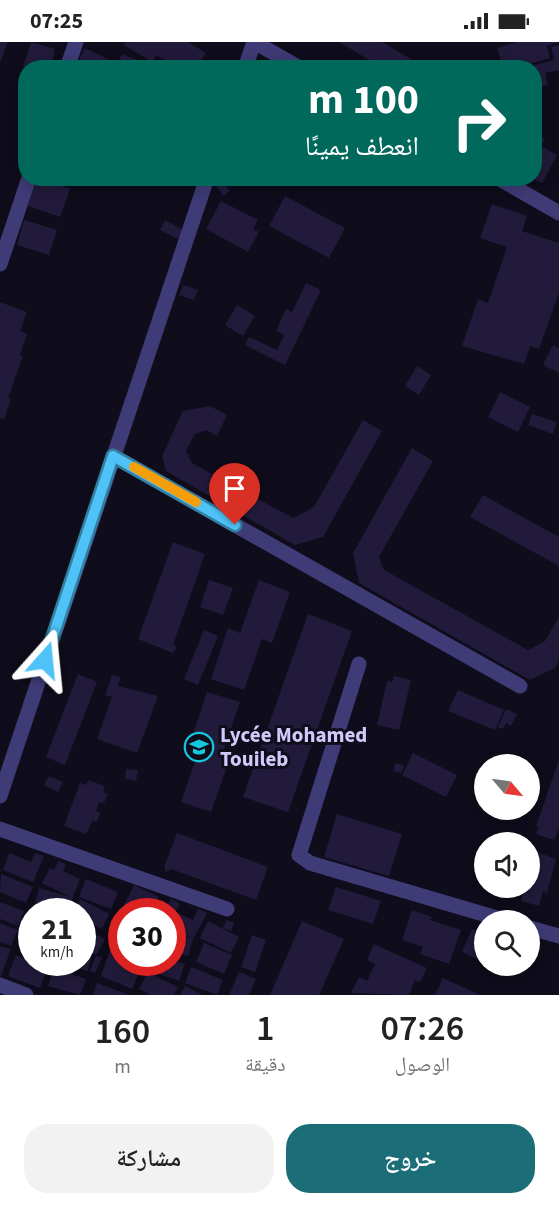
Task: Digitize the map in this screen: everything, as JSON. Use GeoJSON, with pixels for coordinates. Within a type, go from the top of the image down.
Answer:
{"type":"FeatureCollection","features":[{"type":"Feature","properties":{"kind":"street"},"geometry":{"type":"LineString","coordinates":[[69,60],[75,42]]}},
{"type":"Feature","properties":{"kind":"street"},"geometry":{"type":"LineString","coordinates":[[248,60],[254,42],[286,60]]}},
{"type":"Feature","properties":{"kind":"street"},"geometry":{"type":"LineString","coordinates":[[0,264],[26,186]]}},
{"type":"Feature","properties":{"kind":"street"},"geometry":{"type":"LineString","coordinates":[[0,796],[204,186]]}},
{"type":"Feature","properties":{"kind":"street"},"geometry":{"type":"LineString","coordinates":[[512,186],[559,213]]}},
{"type":"Feature","properties":{"kind":"street"},"geometry":{"type":"LineString","coordinates":[[113,456],[520,686]]}},
{"type":"Feature","properties":{"kind":"street"},"geometry":{"type":"LineString","coordinates":[[359,664],[299,855],[310,863],[474,911]]}},
{"type":"Feature","properties":{"kind":"street"},"geometry":{"type":"LineString","coordinates":[[0,829],[226,909]]}},
{"type":"Feature","properties":{"kind":"street"},"geometry":{"type":"LineString","coordinates":[[540,930],[559,936]]}},
{"type":"Feature","properties":{"kind":"street"},"geometry":{"type":"LineString","coordinates":[[0,985],[26,995]]}},
{"type":"Feature","properties":{"kind":"building"},"geometry":{"type":"Polygon","coordinates":[[[0,42],[8,42],[0,63],[0,42]]]}},
{"type":"Feature","properties":{"kind":"building"},"geometry":{"type":"Polygon","coordinates":[[[31,42],[55,49],[52,60],[25,60],[31,42]]]}},
{"type":"Feature","properties":{"kind":"building"},"geometry":{"type":"Polygon","coordinates":[[[126,42],[188,42],[206,53],[202,60],[165,60],[156,55],[153,60],[149,60],[124,45],[126,42]]]}},
{"type":"Feature","properties":{"kind":"building"},"geometry":{"type":"Polygon","coordinates":[[[339,42],[382,42],[412,60],[369,60],[339,42]]]}},
{"type":"Feature","properties":{"kind":"building"},"geometry":{"type":"Polygon","coordinates":[[[517,42],[557,42],[547,46],[550,58],[542,60],[501,60],[497,48],[517,42]]]}},
{"type":"Feature","properties":{"kind":"building"},"geometry":{"type":"Polygon","coordinates":[[[559,45],[559,70],[545,73],[548,85],[542,86],[542,63],[554,60],[551,47],[559,45]]]}},
{"type":"Feature","properties":{"kind":"building"},"geometry":{"type":"Polygon","coordinates":[[[85,48],[110,60],[79,60],[85,48]]]}},
{"type":"Feature","properties":{"kind":"building"},"geometry":{"type":"Polygon","coordinates":[[[122,54],[137,60],[119,60],[122,54]]]}},
{"type":"Feature","properties":{"kind":"building"},"geometry":{"type":"Polygon","coordinates":[[[542,147],[557,155],[542,183],[542,147]]]}},
{"type":"Feature","properties":{"kind":"building"},"geometry":{"type":"Polygon","coordinates":[[[34,186],[61,186],[70,189],[60,217],[28,206],[34,186]]]}},
{"type":"Feature","properties":{"kind":"building"},"geometry":{"type":"Polygon","coordinates":[[[216,186],[226,186],[230,191],[223,196],[216,186]]]}},
{"type":"Feature","properties":{"kind":"building"},"geometry":{"type":"Polygon","coordinates":[[[285,196],[345,228],[329,258],[269,226],[285,196]]]}},
{"type":"Feature","properties":{"kind":"building"},"geometry":{"type":"Polygon","coordinates":[[[221,201],[258,220],[253,229],[259,232],[248,252],[206,229],[221,201]]]}},
{"type":"Feature","properties":{"kind":"building"},"geometry":{"type":"Polygon","coordinates":[[[492,204],[527,216],[522,231],[559,243],[559,293],[539,349],[530,346],[524,364],[462,346],[478,299],[488,303],[507,247],[480,238],[492,204]]]}},
{"type":"Feature","properties":{"kind":"building"},"geometry":{"type":"Polygon","coordinates":[[[24,220],[57,230],[49,255],[17,245],[24,220]]]}},
{"type":"Feature","properties":{"kind":"building"},"geometry":{"type":"Polygon","coordinates":[[[165,220],[183,230],[178,239],[160,230],[165,220]]]}},
{"type":"Feature","properties":{"kind":"building"},"geometry":{"type":"Polygon","coordinates":[[[306,283],[321,290],[285,365],[245,345],[249,337],[277,350],[284,335],[276,331],[286,309],[292,312],[306,283]]]}},
{"type":"Feature","properties":{"kind":"building"},"geometry":{"type":"Polygon","coordinates":[[[183,285],[198,290],[194,300],[179,295],[183,285]]]}},
{"type":"Feature","properties":{"kind":"building"},"geometry":{"type":"Polygon","coordinates":[[[0,302],[27,312],[20,331],[27,334],[20,355],[23,356],[8,398],[11,399],[4,419],[0,418],[0,302]]]}},
{"type":"Feature","properties":{"kind":"building"},"geometry":{"type":"Polygon","coordinates":[[[237,305],[255,316],[243,336],[225,325],[237,305]]]}},
{"type":"Feature","properties":{"kind":"building"},"geometry":{"type":"Polygon","coordinates":[[[553,345],[559,348],[559,373],[543,365],[553,345]]]}},
{"type":"Feature","properties":{"kind":"building"},"geometry":{"type":"Polygon","coordinates":[[[417,366],[431,375],[419,395],[405,386],[417,366]]]}},
{"type":"Feature","properties":{"kind":"building"},"geometry":{"type":"Polygon","coordinates":[[[500,392],[530,407],[518,432],[488,417],[500,392]]]}},
{"type":"Feature","properties":{"kind":"building"},"geometry":{"type":"Polygon","coordinates":[[[210,406],[227,415],[217,436],[206,430],[195,434],[186,451],[192,463],[293,518],[314,507],[363,420],[382,431],[323,537],[295,545],[166,471],[162,456],[183,411],[210,406]]]}},
{"type":"Feature","properties":{"kind":"building"},"geometry":{"type":"Polygon","coordinates":[[[532,414],[557,422],[553,434],[528,425],[532,414]]]}},
{"type":"Feature","properties":{"kind":"building"},"geometry":{"type":"Polygon","coordinates":[[[412,448],[433,461],[379,557],[384,570],[528,650],[545,641],[559,617],[559,660],[555,668],[530,680],[359,583],[353,553],[412,448]]]}},
{"type":"Feature","properties":{"kind":"building"},"geometry":{"type":"Polygon","coordinates":[[[483,495],[559,537],[559,566],[470,517],[483,495]]]}},
{"type":"Feature","properties":{"kind":"building"},"geometry":{"type":"Polygon","coordinates":[[[173,542],[205,554],[173,645],[177,647],[173,653],[138,639],[173,542]]]}},
{"type":"Feature","properties":{"kind":"building"},"geometry":{"type":"Polygon","coordinates":[[[209,580],[233,588],[223,615],[200,607],[209,580]]]}},
{"type":"Feature","properties":{"kind":"building"},"geometry":{"type":"Polygon","coordinates":[[[259,580],[290,592],[272,643],[262,639],[244,690],[211,679],[228,628],[240,633],[259,580]]]}},
{"type":"Feature","properties":{"kind":"building"},"geometry":{"type":"Polygon","coordinates":[[[308,614],[352,631],[288,812],[243,797],[308,614]]]}},
{"type":"Feature","properties":{"kind":"building"},"geometry":{"type":"Polygon","coordinates":[[[204,630],[218,636],[198,685],[184,679],[204,630]]]}},
{"type":"Feature","properties":{"kind":"building"},"geometry":{"type":"Polygon","coordinates":[[[78,674],[97,682],[65,765],[46,757],[78,674]]]}},
{"type":"Feature","properties":{"kind":"building"},"geometry":{"type":"Polygon","coordinates":[[[112,675],[120,677],[118,686],[158,696],[137,753],[97,739],[112,697],[105,695],[112,675]]]}},
{"type":"Feature","properties":{"kind":"building"},"geometry":{"type":"Polygon","coordinates":[[[394,676],[411,680],[399,730],[377,725],[387,681],[392,682],[394,676]]]}},
{"type":"Feature","properties":{"kind":"building"},"geometry":{"type":"Polygon","coordinates":[[[458,690],[504,710],[495,730],[448,711],[458,690]]]}},
{"type":"Feature","properties":{"kind":"building"},"geometry":{"type":"Polygon","coordinates":[[[207,692],[240,702],[221,758],[229,761],[211,812],[181,802],[199,750],[189,746],[207,692]]]}},
{"type":"Feature","properties":{"kind":"building"},"geometry":{"type":"Polygon","coordinates":[[[506,709],[517,714],[511,726],[506,723],[503,729],[498,727],[506,709]]]}},
{"type":"Feature","properties":{"kind":"building"},"geometry":{"type":"Polygon","coordinates":[[[413,753],[457,775],[446,797],[402,775],[413,753]]]}},
{"type":"Feature","properties":{"kind":"building"},"geometry":{"type":"Polygon","coordinates":[[[559,760],[559,828],[554,840],[537,832],[539,827],[536,826],[540,820],[559,760]]]}},
{"type":"Feature","properties":{"kind":"building"},"geometry":{"type":"Polygon","coordinates":[[[396,763],[404,766],[401,773],[393,771],[396,763]]]}},
{"type":"Feature","properties":{"kind":"building"},"geometry":{"type":"Polygon","coordinates":[[[126,769],[138,770],[136,781],[125,779],[126,769]]]}},
{"type":"Feature","properties":{"kind":"building"},"geometry":{"type":"Polygon","coordinates":[[[49,776],[63,782],[58,792],[44,785],[49,776]]]}},
{"type":"Feature","properties":{"kind":"building"},"geometry":{"type":"Polygon","coordinates":[[[88,780],[105,786],[103,792],[108,794],[104,803],[99,802],[96,811],[100,813],[97,822],[93,820],[86,834],[64,826],[80,783],[86,785],[88,780]]]}},
{"type":"Feature","properties":{"kind":"building"},"geometry":{"type":"Polygon","coordinates":[[[337,814],[402,834],[389,876],[324,857],[337,814]]]}},
{"type":"Feature","properties":{"kind":"building"},"geometry":{"type":"Polygon","coordinates":[[[177,833],[268,867],[256,900],[171,869],[165,872],[165,864],[177,833]]]}},
{"type":"Feature","properties":{"kind":"building"},"geometry":{"type":"Polygon","coordinates":[[[9,853],[31,862],[35,853],[44,856],[33,882],[3,870],[9,853]]]}},
{"type":"Feature","properties":{"kind":"building"},"geometry":{"type":"Polygon","coordinates":[[[540,853],[556,859],[547,893],[543,892],[539,906],[521,901],[522,898],[540,898],[540,853]]]}},
{"type":"Feature","properties":{"kind":"building"},"geometry":{"type":"Polygon","coordinates":[[[58,861],[66,864],[63,871],[80,879],[73,898],[36,898],[39,888],[71,897],[42,883],[50,868],[54,870],[58,861]]]}},
{"type":"Feature","properties":{"kind":"building"},"geometry":{"type":"Polygon","coordinates":[[[1,874],[33,887],[28,898],[18,900],[0,892],[1,874]]]}},
{"type":"Feature","properties":{"kind":"building"},"geometry":{"type":"Polygon","coordinates":[[[86,879],[118,892],[116,898],[108,898],[108,908],[96,903],[96,898],[79,897],[86,879]]]}},
{"type":"Feature","properties":{"kind":"building"},"geometry":{"type":"Polygon","coordinates":[[[134,885],[159,897],[158,898],[128,898],[134,885]]]}},
{"type":"Feature","properties":{"kind":"building"},"geometry":{"type":"Polygon","coordinates":[[[336,887],[381,901],[373,924],[328,910],[336,887]]]}},
{"type":"Feature","properties":{"kind":"building"},"geometry":{"type":"Polygon","coordinates":[[[0,902],[18,909],[18,926],[0,919],[0,902]]]}},
{"type":"Feature","properties":{"kind":"building"},"geometry":{"type":"Polygon","coordinates":[[[96,907],[108,913],[102,929],[96,926],[96,907]]]}},
{"type":"Feature","properties":{"kind":"building"},"geometry":{"type":"Polygon","coordinates":[[[198,909],[207,913],[193,939],[186,936],[186,917],[193,920],[198,909]]]}},
{"type":"Feature","properties":{"kind":"building"},"geometry":{"type":"Polygon","coordinates":[[[412,910],[432,917],[430,920],[461,930],[449,964],[420,954],[423,947],[402,940],[412,910]]]}},
{"type":"Feature","properties":{"kind":"building"},"geometry":{"type":"Polygon","coordinates":[[[227,920],[234,923],[231,931],[223,928],[227,920]]]}},
{"type":"Feature","properties":{"kind":"building"},"geometry":{"type":"Polygon","coordinates":[[[208,921],[239,937],[231,953],[200,938],[208,921]]]}},
{"type":"Feature","properties":{"kind":"building"},"geometry":{"type":"Polygon","coordinates":[[[302,921],[344,939],[319,995],[270,995],[302,921]]]}},
{"type":"Feature","properties":{"kind":"building"},"geometry":{"type":"Polygon","coordinates":[[[0,923],[18,930],[11,946],[0,942],[0,923]]]}},
{"type":"Feature","properties":{"kind":"building"},"geometry":{"type":"Polygon","coordinates":[[[472,929],[474,930],[474,958],[462,952],[472,929]]]}},
{"type":"Feature","properties":{"kind":"building"},"geometry":{"type":"Polygon","coordinates":[[[96,935],[105,939],[96,956],[96,935]]]}},
{"type":"Feature","properties":{"kind":"building"},"geometry":{"type":"Polygon","coordinates":[[[252,935],[266,940],[255,972],[241,967],[252,935]]]}},
{"type":"Feature","properties":{"kind":"building"},"geometry":{"type":"Polygon","coordinates":[[[186,937],[193,939],[188,956],[186,956],[186,937]]]}},
{"type":"Feature","properties":{"kind":"building"},"geometry":{"type":"Polygon","coordinates":[[[204,943],[232,955],[224,974],[196,962],[204,943]]]}},
{"type":"Feature","properties":{"kind":"building"},"geometry":{"type":"Polygon","coordinates":[[[374,944],[427,968],[420,982],[415,980],[409,995],[351,993],[359,977],[367,981],[375,964],[367,960],[374,944]]]}},
{"type":"Feature","properties":{"kind":"building"},"geometry":{"type":"Polygon","coordinates":[[[0,946],[11,949],[0,979],[0,946]]]}},
{"type":"Feature","properties":{"kind":"building"},"geometry":{"type":"Polygon","coordinates":[[[16,955],[18,956],[18,976],[45,976],[40,988],[8,976],[16,955]]]}},
{"type":"Feature","properties":{"kind":"building"},"geometry":{"type":"Polygon","coordinates":[[[96,956],[102,958],[96,971],[96,956]]]}},
{"type":"Feature","properties":{"kind":"building"},"geometry":{"type":"Polygon","coordinates":[[[108,956],[108,976],[138,976],[132,989],[101,976],[108,956]]]}},
{"type":"Feature","properties":{"kind":"building"},"geometry":{"type":"Polygon","coordinates":[[[191,967],[223,980],[217,995],[185,983],[191,967]]]}},
{"type":"Feature","properties":{"kind":"building"},"geometry":{"type":"Polygon","coordinates":[[[239,972],[256,979],[249,995],[229,995],[239,972]]]}},
{"type":"Feature","properties":{"kind":"building"},"geometry":{"type":"Polygon","coordinates":[[[51,976],[77,976],[86,979],[80,995],[48,986],[51,976]]]}},
{"type":"Feature","properties":{"kind":"building"},"geometry":{"type":"Polygon","coordinates":[[[146,976],[156,976],[178,987],[174,995],[150,995],[139,989],[146,976]]]}},
{"type":"Feature","properties":{"kind":"building"},"geometry":{"type":"Polygon","coordinates":[[[164,976],[181,976],[179,981],[164,976]]]}},
{"type":"Feature","properties":{"kind":"building"},"geometry":{"type":"Polygon","coordinates":[[[443,978],[480,995],[435,995],[443,978]]]}},
{"type":"Feature","properties":{"kind":"building"},"geometry":{"type":"Polygon","coordinates":[[[97,983],[129,995],[93,995],[97,983]]]}},
{"type":"Feature","properties":{"kind":"building"},"geometry":{"type":"Polygon","coordinates":[[[185,986],[203,995],[180,995],[185,986]]]}},
{"type":"Feature","properties":{"kind":"slow traffic"},"geometry":{"type":"LineString","coordinates":[[134,467],[196,502]]}},
{"type":"Feature","properties":{"kind":"place","name":"Lycée Mohamed Touileb"},"geometry":{"type":"Point","coordinates":[199,747]}},
{"type":"Feature","properties":{"kind":"route"},"geometry":{"type":"LineString","coordinates":[[45,660],[113,456],[235,525]]}}]}
